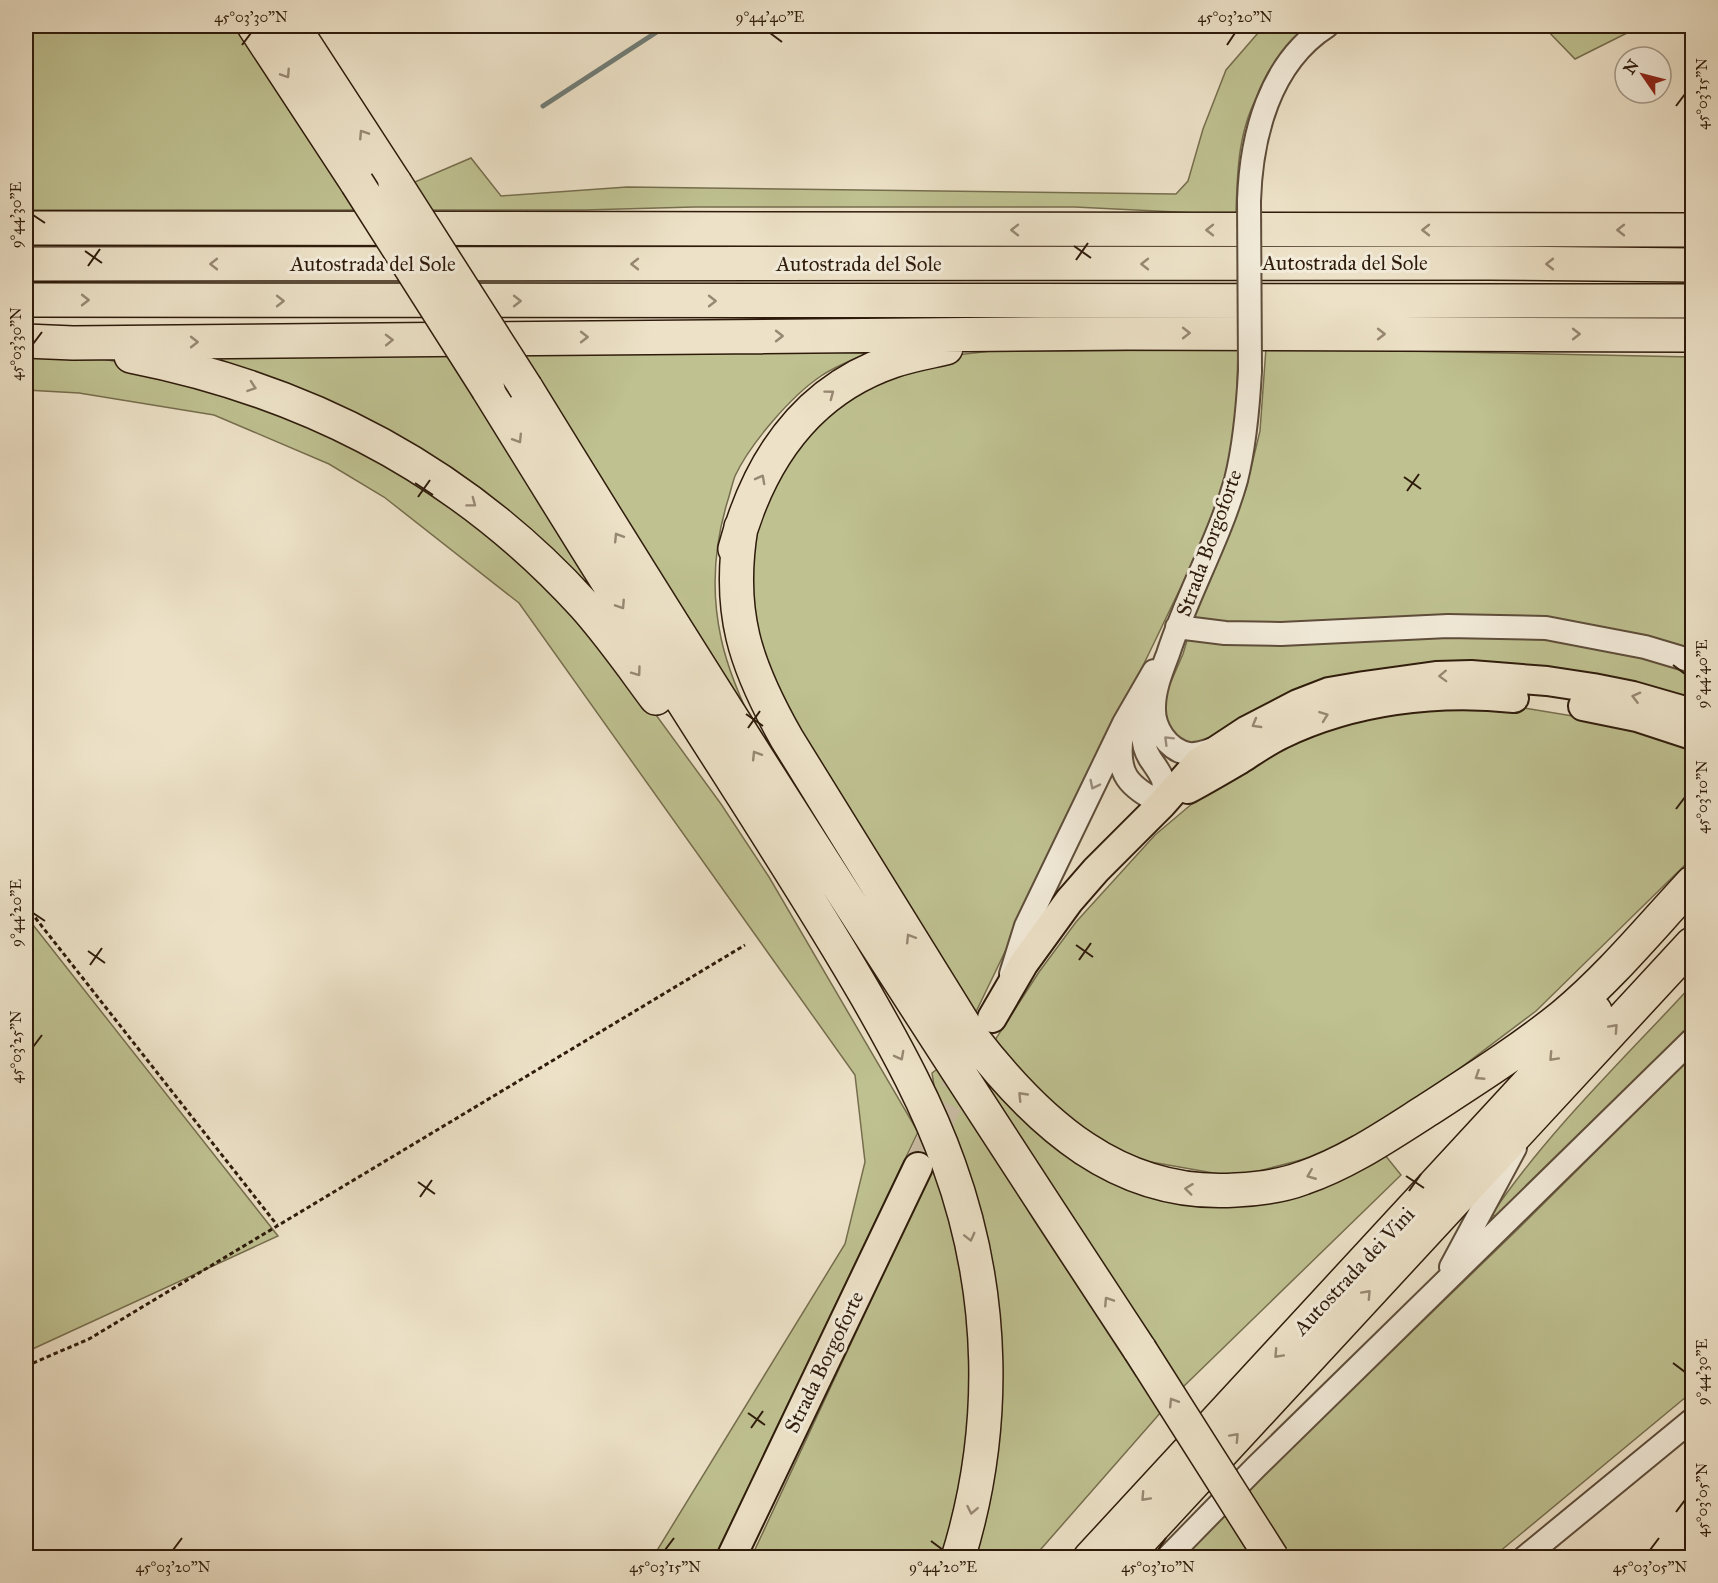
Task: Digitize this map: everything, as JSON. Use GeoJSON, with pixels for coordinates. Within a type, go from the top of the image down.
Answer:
{"type":"FeatureCollection","features":[{"type":"Feature","properties":{"kind":"highway"},"geometry":{"type":"LineString","coordinates":[[254,26],[488,389],[610,588],[828,930],[912,1079],[950,1167],[976,1260],[984,1315],[986,1418],[970,1519],[958,1557]]}},
{"type":"Feature","properties":{"kind":"highway"},"geometry":{"type":"LineString","coordinates":[[293,26],[526,388],[638,570],[911,999],[1272,1557]]}},
{"type":"Feature","properties":{"kind":"highway"},"geometry":{"type":"LineString","coordinates":[[26,217],[144,228]]}},
{"type":"Feature","properties":{"kind":"highway"},"geometry":{"type":"LineString","coordinates":[[26,228],[1688,229]]}},
{"type":"Feature","properties":{"kind":"highway","name":"Autostrada del Sole"},"geometry":{"type":"LineString","coordinates":[[26,264],[1501,263],[1692,265]]}},
{"type":"Feature","properties":{"kind":"highway","name":"Autostrada del Sole"},"geometry":{"type":"LineString","coordinates":[[26,300],[1692,301]]}},
{"type":"Feature","properties":{"kind":"highway"},"geometry":{"type":"LineString","coordinates":[[911,999],[861,894],[819,824],[744,679],[734,643],[728,597],[733,558],[741,526],[753,492],[764,471],[789,435],[816,404],[849,381],[891,361],[949,347],[1033,343],[1127,333]]}},
{"type":"Feature","properties":{"kind":"highway"},"geometry":{"type":"LineString","coordinates":[[26,341],[73,343],[1127,333],[1692,335]]}},
{"type":"Feature","properties":{"kind":"highway"},"geometry":{"type":"LineString","coordinates":[[73,343],[195,370],[237,382],[307,408],[358,432],[424,469],[479,508],[558,578],[626,657],[725,797],[827,955],[883,1025]]}},
{"type":"Feature","properties":{"kind":"highway"},"geometry":{"type":"LineString","coordinates":[[741,526],[735,572],[738,620],[753,675],[787,739],[971,1036],[991,1062],[1032,1106],[1073,1141],[1119,1169],[1142,1179],[1194,1190],[1247,1189],[1301,1179],[1365,1151],[1504,1060],[1564,1015],[1692,883]]}},
{"type":"Feature","properties":{"kind":"highway","name":"Autostrada dei Vini"},"geometry":{"type":"LineString","coordinates":[[1090,1557],[1692,906]]}},
{"type":"Feature","properties":{"kind":"highway","name":"Autostrada dei Vini"},"geometry":{"type":"LineString","coordinates":[[1124,1557],[1692,944]]}},
{"type":"Feature","properties":{"kind":"main road"},"geometry":{"type":"LineString","coordinates":[[992,1018],[1046,931],[1096,870],[1162,804],[1198,762],[1273,715],[1329,692],[1436,676],[1471,675],[1547,681],[1633,696],[1692,713]]}},
{"type":"Feature","properties":{"kind":"main road"},"geometry":{"type":"LineString","coordinates":[[1162,804],[1279,735],[1308,722],[1338,711],[1361,706],[1428,697],[1495,696],[1568,703],[1637,717],[1692,735]]}},
{"type":"Feature","properties":{"kind":"main road","name":"Strada Borgoforte"},"geometry":{"type":"LineString","coordinates":[[731,1557],[918,1167]]}},
{"type":"Feature","properties":{"kind":"street","name":"Strada Borgoforte"},"geometry":{"type":"LineString","coordinates":[[1175,634],[1223,517],[1236,479],[1245,436],[1250,371],[1249,201],[1256,135],[1264,110],[1289,63],[1304,45],[1327,26]]}},
{"type":"Feature","properties":{"kind":"street"},"geometry":{"type":"LineString","coordinates":[[1175,634],[1258,634],[1448,626],[1546,628],[1645,647],[1692,661]]}},
{"type":"Feature","properties":{"kind":"street"},"geometry":{"type":"LineString","coordinates":[[1175,634],[1155,697],[1154,708],[1158,729],[1170,745],[1189,754],[1221,746]]}},
{"type":"Feature","properties":{"kind":"street"},"geometry":{"type":"LineString","coordinates":[[1007,992],[1026,926],[1124,723],[1175,634]]}},
{"type":"Feature","properties":{"kind":"street"},"geometry":{"type":"LineString","coordinates":[[1162,804],[1162,780],[1145,748],[1143,724],[1145,711],[1164,666]]}},
{"type":"Feature","properties":{"kind":"street"},"geometry":{"type":"LineString","coordinates":[[1124,723],[1120,748],[1124,771],[1129,782],[1162,804]]}},
{"type":"Feature","properties":{"kind":"street"},"geometry":{"type":"LineString","coordinates":[[1167,1557],[1692,1040]]}},
{"type":"Feature","properties":{"kind":"street"},"geometry":{"type":"LineString","coordinates":[[1441,1287],[1531,1117]]}},
{"type":"Feature","properties":{"kind":"street"},"geometry":{"type":"LineString","coordinates":[[1524,1557],[1692,1420]]}},
{"type":"Feature","properties":{"kind":"path"},"geometry":{"type":"LineString","coordinates":[[26,906],[278,1225]]}},
{"type":"Feature","properties":{"kind":"path"},"geometry":{"type":"LineString","coordinates":[[26,1366],[89,1339],[745,945]]}},
{"type":"Feature","properties":{"kind":"green space"},"geometry":{"type":"Polygon","coordinates":[[[26,26],[238,26],[338,185],[415,182],[471,158],[501,196],[627,187],[1176,194],[1188,181],[1203,129],[1226,70],[1264,26],[1311,26],[1267,80],[1248,118],[1238,166],[1236,215],[1075,207],[26,210],[26,26]]]}},
{"type":"Feature","properties":{"kind":"green space"},"geometry":{"type":"Polygon","coordinates":[[[1543,26],[1641,26],[1575,59],[1543,26]]]}},
{"type":"Feature","properties":{"kind":"green space"},"geometry":{"type":"Polygon","coordinates":[[[163,347],[874,351],[827,372],[797,396],[761,436],[742,463],[733,482],[719,536],[715,570],[716,604],[727,662],[756,732],[634,650],[512,521],[163,347]]]}},
{"type":"Feature","properties":{"kind":"green space"},"geometry":{"type":"Polygon","coordinates":[[[1266,348],[1692,357],[1692,705],[1566,673],[1198,747],[1172,736],[1160,707],[1183,654],[1200,596],[1246,489],[1260,431],[1266,348]]]}},
{"type":"Feature","properties":{"kind":"green space"},"geometry":{"type":"Polygon","coordinates":[[[1238,350],[1236,418],[1226,474],[1207,533],[974,1016],[771,689],[759,659],[746,547],[779,465],[854,387],[948,356],[991,351],[1238,350]]]}},
{"type":"Feature","properties":{"kind":"green space"},"geometry":{"type":"Polygon","coordinates":[[[26,353],[93,357],[194,377],[323,425],[491,531],[613,656],[721,804],[769,877],[918,1132],[715,1557],[653,1557],[845,1244],[865,1162],[855,1075],[519,603],[384,497],[329,464],[214,415],[79,393],[26,390],[26,353]]]}},
{"type":"Feature","properties":{"kind":"green space"},"geometry":{"type":"Polygon","coordinates":[[[1405,707],[1524,708],[1591,719],[1692,747],[1692,858],[1536,1011],[1394,1118],[1343,1149],[1236,1177],[1117,1156],[1009,1065],[995,1040],[1039,972],[1076,922],[1155,835],[1200,797],[1294,738],[1405,707]]]}},
{"type":"Feature","properties":{"kind":"green space"},"geometry":{"type":"Polygon","coordinates":[[[26,916],[278,1236],[26,1352],[26,916]]]}},
{"type":"Feature","properties":{"kind":"green space"},"geometry":{"type":"Polygon","coordinates":[[[1692,985],[1692,1027],[1498,1218],[1492,1214],[1562,1124],[1692,985]]]}},
{"type":"Feature","properties":{"kind":"green space"},"geometry":{"type":"Polygon","coordinates":[[[968,1045],[1000,1084],[1185,1197],[1381,1150],[1401,1175],[1183,1387],[1034,1557],[973,1557],[995,1451],[932,1073],[940,1067],[1034,1220],[1136,1376],[1162,1355],[993,1104],[968,1045]]]}},
{"type":"Feature","properties":{"kind":"green space"},"geometry":{"type":"Polygon","coordinates":[[[1692,1056],[1692,1392],[1493,1557],[1181,1558],[1206,1531],[1519,1228],[1692,1056]]]}},
{"type":"Feature","properties":{"kind":"green space"},"geometry":{"type":"Polygon","coordinates":[[[934,1165],[959,1250],[969,1317],[971,1352],[967,1454],[961,1496],[944,1557],[751,1558],[934,1165]]]}},
{"type":"Feature","properties":{"kind":"waterway"},"geometry":{"type":"LineString","coordinates":[[543,106],[666,26]]}},
{"type":"Feature","properties":{"kind":"tunnel"},"geometry":{"type":"LineString","coordinates":[[918,1167],[969,1059]]}}]}
